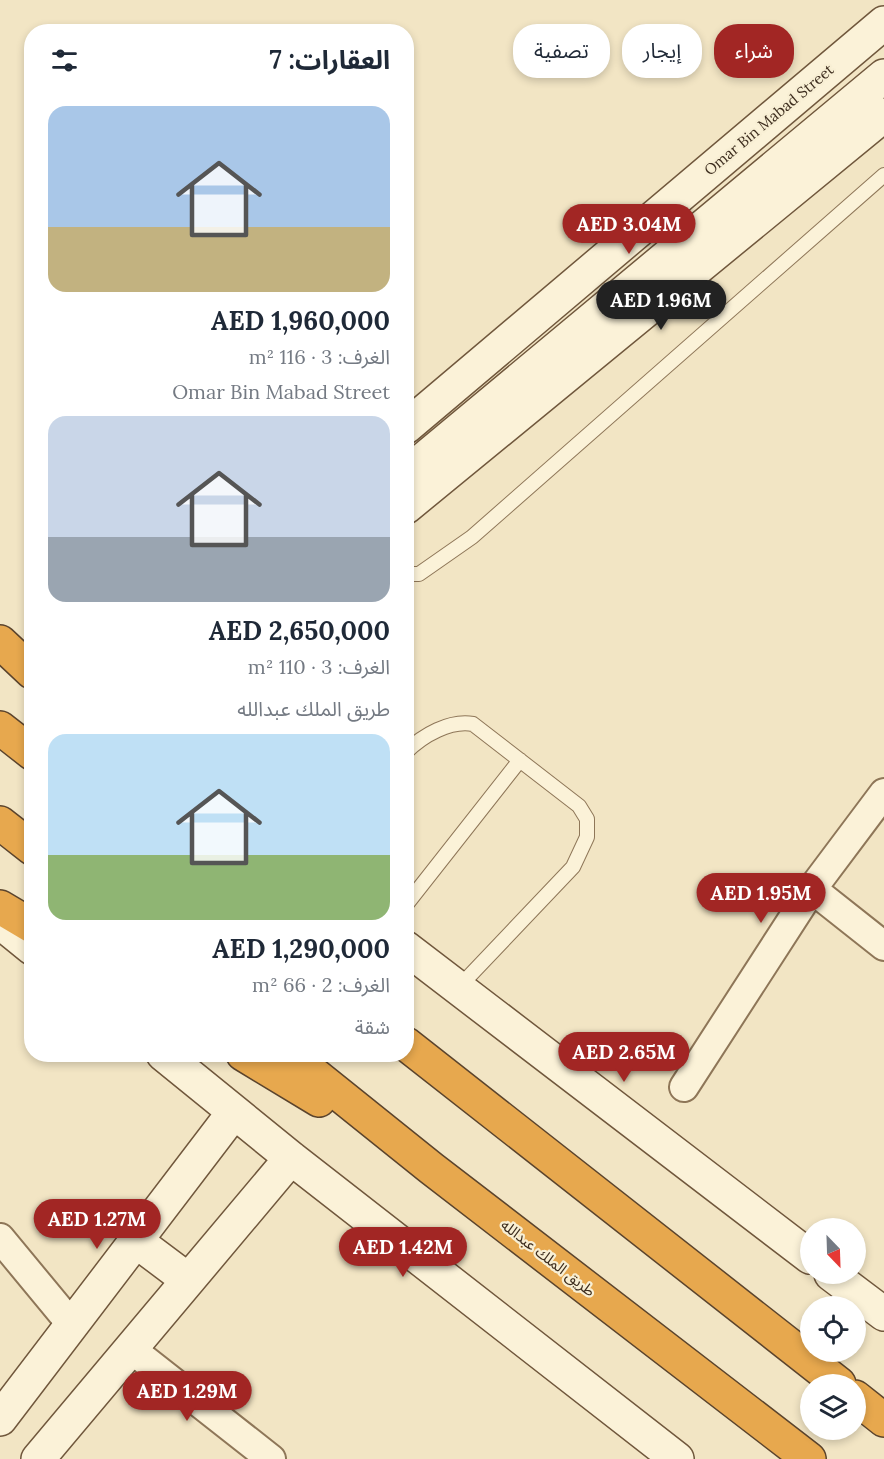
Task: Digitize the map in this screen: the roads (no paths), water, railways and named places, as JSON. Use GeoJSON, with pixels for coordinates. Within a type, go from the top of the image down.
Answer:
{"type":"FeatureCollection","features":[{"type":"Feature","properties":{"kind":"highway"},"geometry":{"type":"LineString","coordinates":[[0,642],[24,664]]}},
{"type":"Feature","properties":{"kind":"highway"},"geometry":{"type":"LineString","coordinates":[[0,728],[24,747]]}},
{"type":"Feature","properties":{"kind":"highway"},"geometry":{"type":"LineString","coordinates":[[0,823],[24,842]]}},
{"type":"Feature","properties":{"kind":"highway"},"geometry":{"type":"LineString","coordinates":[[0,907],[24,921]]}},
{"type":"Feature","properties":{"kind":"highway"},"geometry":{"type":"LineString","coordinates":[[414,1039],[477,1099]]}},
{"type":"Feature","properties":{"kind":"highway"},"geometry":{"type":"LineString","coordinates":[[414,1050],[826,1374]]}},
{"type":"Feature","properties":{"kind":"highway"},"geometry":{"type":"LineString","coordinates":[[256,1062],[431,1168]]}},
{"type":"Feature","properties":{"kind":"highway","name":"طريق الملك عبدالله"},"geometry":{"type":"LineString","coordinates":[[299,1062],[431,1168],[809,1459]]}},
{"type":"Feature","properties":{"kind":"highway"},"geometry":{"type":"LineString","coordinates":[[866,1406],[884,1420]]}},
{"type":"Feature","properties":{"kind":"main road","name":"Omar Bin Mabad Street"},"geometry":{"type":"LineString","coordinates":[[414,420],[884,23]]}},
{"type":"Feature","properties":{"kind":"main road"},"geometry":{"type":"LineString","coordinates":[[414,467],[884,76]]}},
{"type":"Feature","properties":{"kind":"main road"},"geometry":{"type":"LineString","coordinates":[[414,500],[884,115]]}},
{"type":"Feature","properties":{"kind":"main road"},"geometry":{"type":"LineString","coordinates":[[0,636],[24,655]]}},
{"type":"Feature","properties":{"kind":"main road"},"geometry":{"type":"LineString","coordinates":[[0,922],[24,942]]}},
{"type":"Feature","properties":{"kind":"main road"},"geometry":{"type":"LineString","coordinates":[[414,954],[800,1249]]}},
{"type":"Feature","properties":{"kind":"main road"},"geometry":{"type":"LineString","coordinates":[[173,1062],[291,1158],[677,1459]]}},
{"type":"Feature","properties":{"kind":"main road"},"geometry":{"type":"LineString","coordinates":[[0,1419],[234,1112]]}},
{"type":"Feature","properties":{"kind":"main road"},"geometry":{"type":"LineString","coordinates":[[38,1459],[291,1158]]}},
{"type":"Feature","properties":{"kind":"main road"},"geometry":{"type":"LineString","coordinates":[[136,1241],[188,1280]]}},
{"type":"Feature","properties":{"kind":"main road"},"geometry":{"type":"LineString","coordinates":[[844,1284],[884,1314]]}},
{"type":"Feature","properties":{"kind":"street"},"geometry":{"type":"LineString","coordinates":[[684,1087],[812,889],[884,793]]}},
{"type":"Feature","properties":{"kind":"street"},"geometry":{"type":"LineString","coordinates":[[812,889],[884,946]]}},
{"type":"Feature","properties":{"kind":"street"},"geometry":{"type":"LineString","coordinates":[[0,1238],[72,1325]]}},
{"type":"Feature","properties":{"kind":"street"},"geometry":{"type":"LineString","coordinates":[[131,1348],[271,1459]]}},
{"type":"Feature","properties":{"kind":"lane"},"geometry":{"type":"LineString","coordinates":[[414,574],[419,574],[472,537],[884,174]]}},
{"type":"Feature","properties":{"kind":"lane"},"geometry":{"type":"LineString","coordinates":[[414,747],[440,730],[460,722],[473,724],[579,806],[587,819],[587,837],[573,867],[459,988]]}},
{"type":"Feature","properties":{"kind":"lane"},"geometry":{"type":"LineString","coordinates":[[414,895],[520,760]]}}]}
